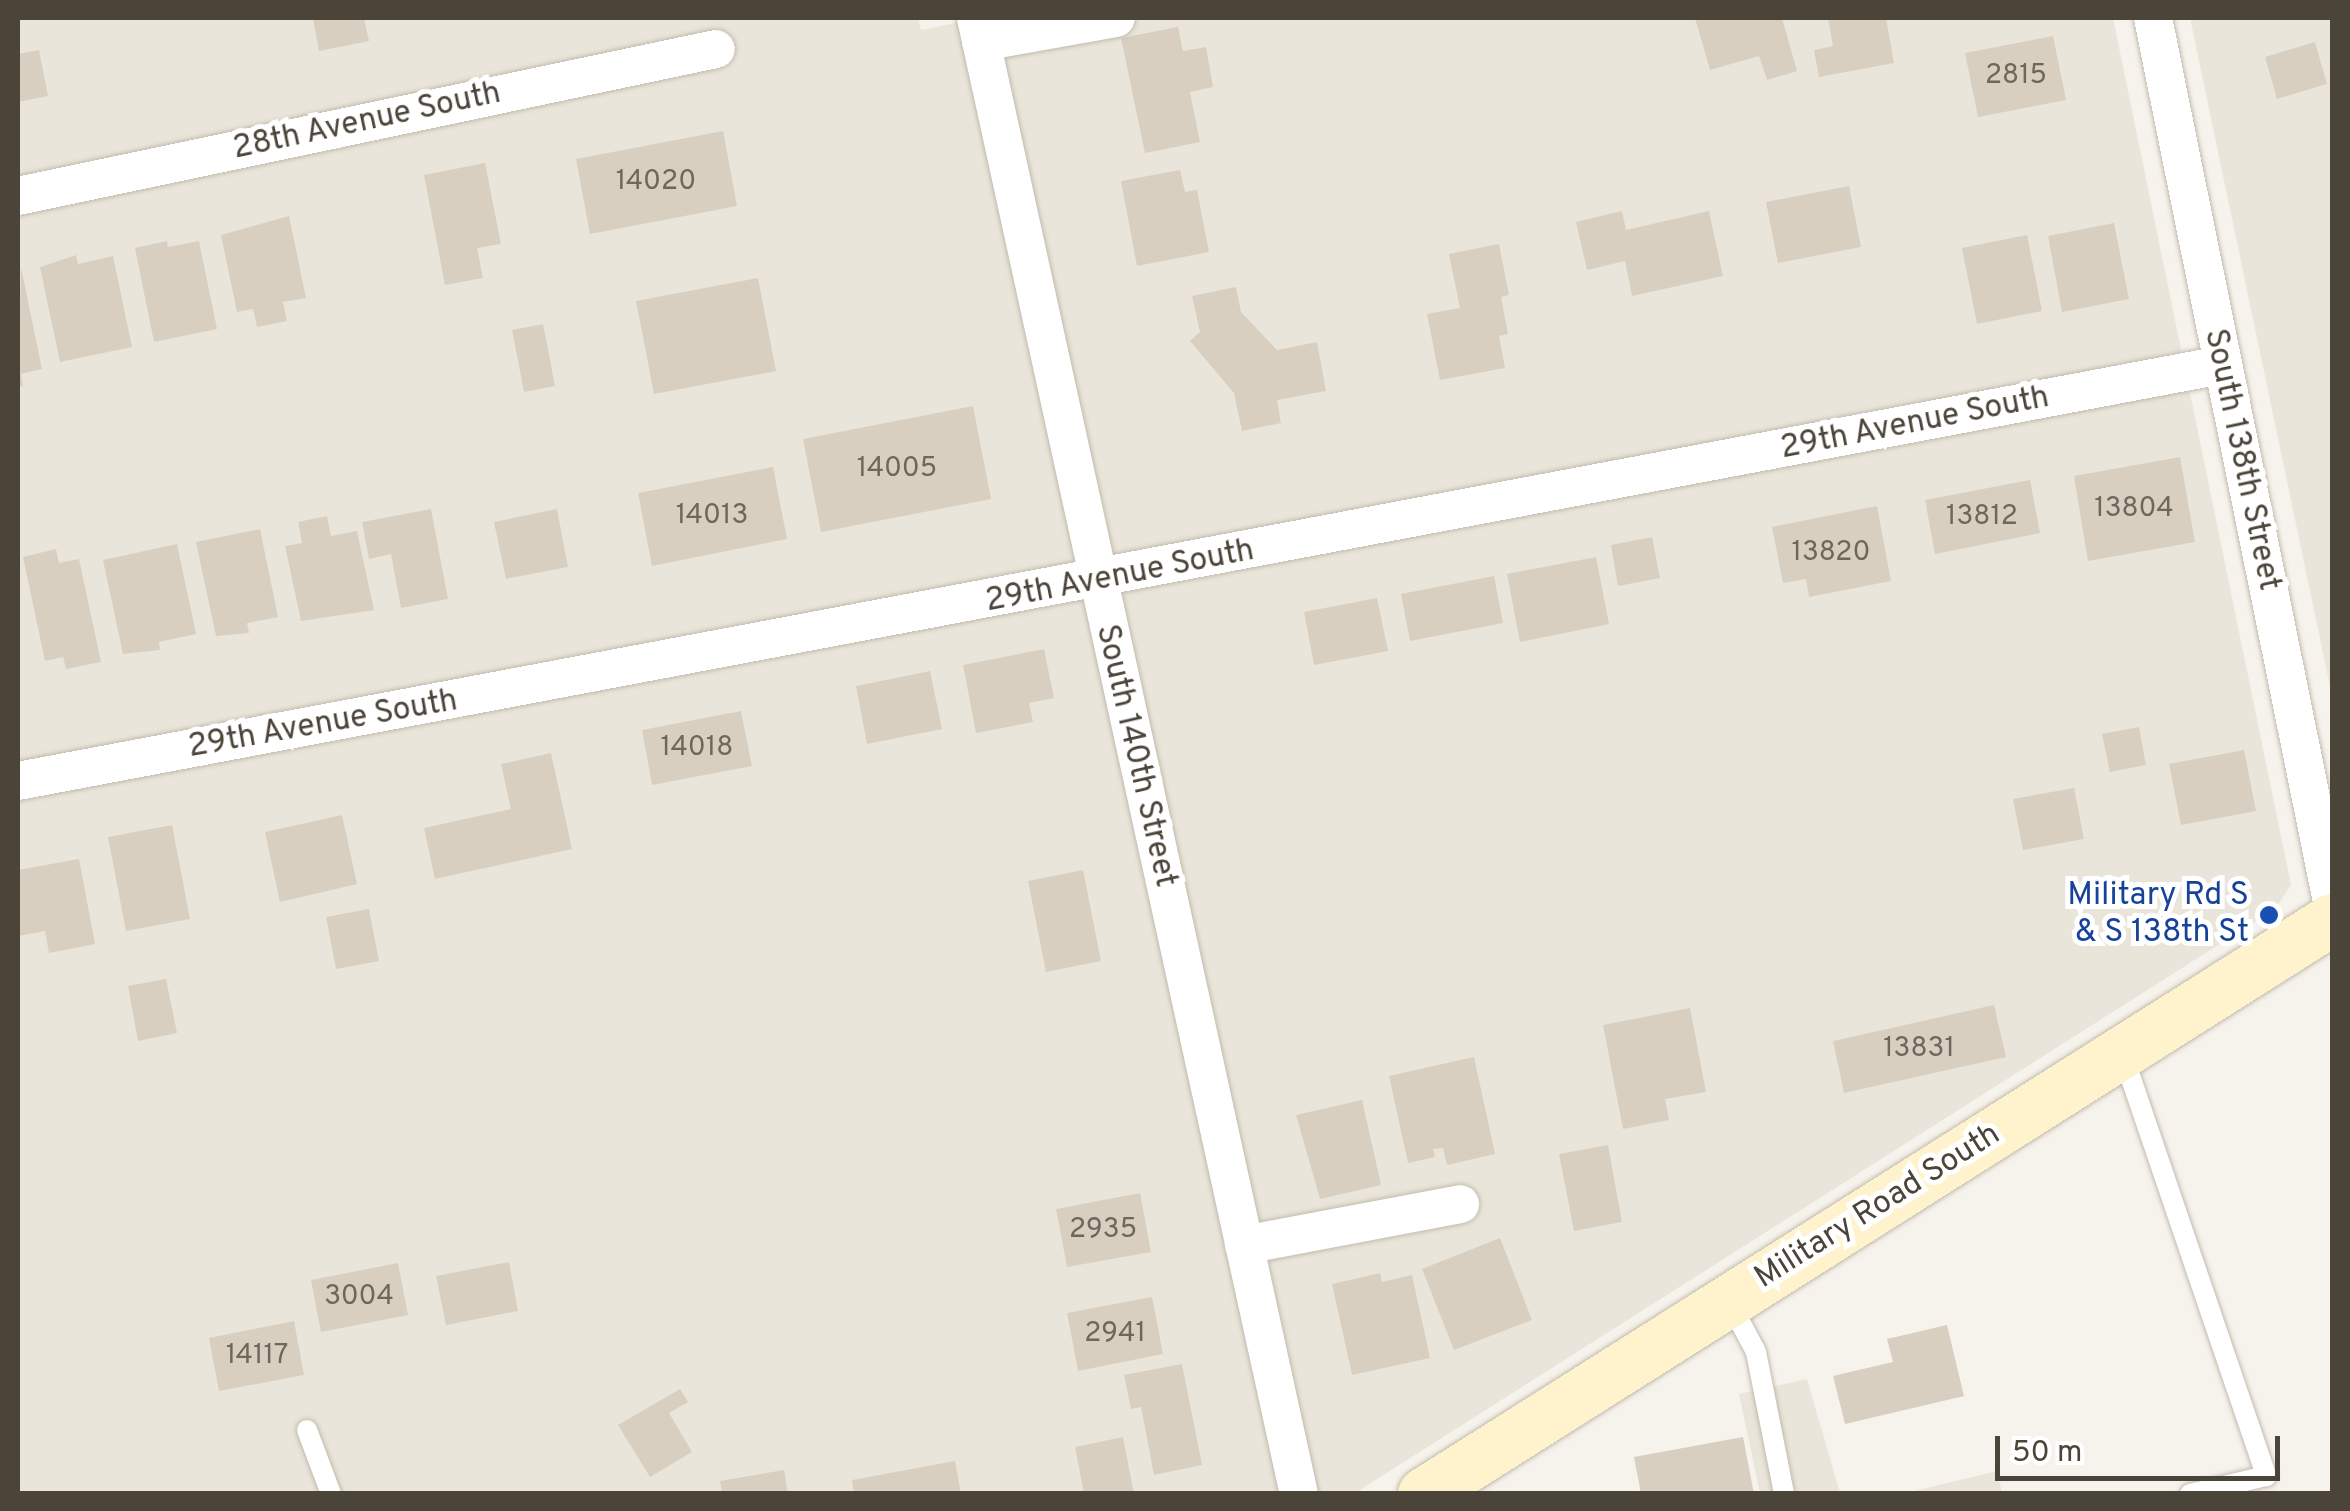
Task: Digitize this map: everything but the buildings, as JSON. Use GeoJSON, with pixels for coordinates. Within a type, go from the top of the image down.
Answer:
{"type":"FeatureCollection","features":[{"type":"Feature","properties":{"kind":"street"},"geometry":{"type":"LineString","coordinates":[[979,30],[1116,18]]}},
{"type":"Feature","properties":{"kind":"street","name":"South 138th Street"},"geometry":{"type":"LineString","coordinates":[[2153,18],[2220,365],[2332,902]]}},
{"type":"Feature","properties":{"kind":"street","name":"South 140th Street"},"geometry":{"type":"LineString","coordinates":[[979,30],[1096,582],[1300,1494]]}},
{"type":"Feature","properties":{"kind":"street","name":"28th Avenue South"},"geometry":{"type":"LineString","coordinates":[[18,196],[716,50]]}},
{"type":"Feature","properties":{"kind":"street","name":"29th Avenue South"},"geometry":{"type":"LineString","coordinates":[[18,782],[1096,582],[2220,365]]}},
{"type":"Feature","properties":{"kind":"street","name":"Military Road South"},"geometry":{"type":"LineString","coordinates":[[1424,1494],[2332,920]]}},
{"type":"Feature","properties":{"kind":"street"},"geometry":{"type":"LineString","coordinates":[[1244,1245],[1460,1204]]}},
{"type":"Feature","properties":{"kind":"lane"},"geometry":{"type":"LineString","coordinates":[[2122,1053],[2266,1476],[2190,1494]]}},
{"type":"Feature","properties":{"kind":"lane"},"geometry":{"type":"LineString","coordinates":[[1729,1301],[1756,1352],[1784,1494]]}},
{"type":"Feature","properties":{"kind":"lane"},"geometry":{"type":"LineString","coordinates":[[307,1430],[331,1494]]}},
{"type":"Feature","properties":{"kind":"shaded area"},"geometry":{"type":"Polygon","coordinates":[[[18,18],[918,18],[921,30],[981,18],[2113,18],[2291,885],[2275,909],[1355,1493],[18,1493],[18,18]]]}},
{"type":"Feature","properties":{"kind":"shaded area"},"geometry":{"type":"Polygon","coordinates":[[[2190,18],[2332,18],[2332,696],[2190,18]]]}},
{"type":"Feature","properties":{"kind":"shaded area"},"geometry":{"type":"Polygon","coordinates":[[[1807,1379],[1840,1493],[1760,1493],[1739,1394],[1807,1379]]]}},
{"type":"Feature","properties":{"kind":"shaded area"},"geometry":{"type":"Polygon","coordinates":[[[1997,1471],[2002,1493],[1906,1493],[1997,1471]]]}},
{"type":"Feature","properties":{"kind":"place","name":"Military Rd S & S 138th St"},"geometry":{"type":"Point","coordinates":[2269,915]}}]}
